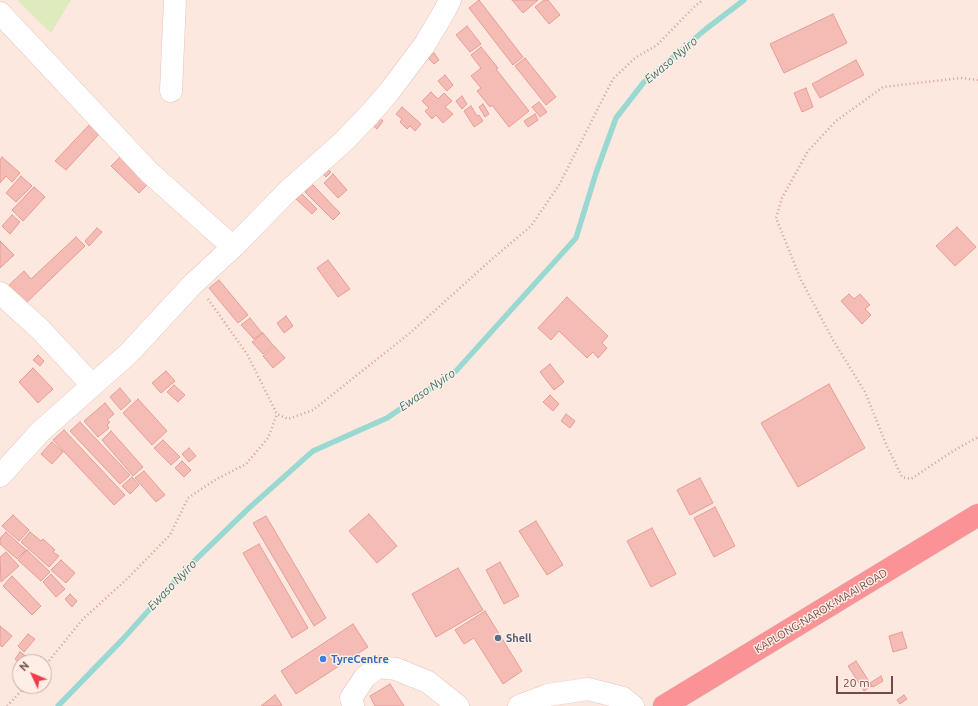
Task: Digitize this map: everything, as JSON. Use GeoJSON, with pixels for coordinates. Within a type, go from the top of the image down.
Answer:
{"type":"FeatureCollection","features":[{"type":"Feature","properties":{"kind":"highway","name":"KAPLONG-NAROK-MAAI ROAD"},"geometry":{"type":"LineString","coordinates":[[664,706],[978,515]]}},
{"type":"Feature","properties":{"kind":"street"},"geometry":{"type":"LineString","coordinates":[[171,91],[175,0]]}},
{"type":"Feature","properties":{"kind":"street"},"geometry":{"type":"LineString","coordinates":[[0,476],[40,431],[128,354],[193,284],[288,190],[342,143],[384,97],[425,44],[450,0]]}},
{"type":"Feature","properties":{"kind":"street"},"geometry":{"type":"LineString","coordinates":[[0,13],[150,173],[233,246]]}},
{"type":"Feature","properties":{"kind":"street"},"geometry":{"type":"LineString","coordinates":[[0,293],[40,329],[92,385]]}},
{"type":"Feature","properties":{"kind":"street"},"geometry":{"type":"LineString","coordinates":[[354,706],[351,698],[365,677],[378,667],[396,669],[428,682],[458,706]]}},
{"type":"Feature","properties":{"kind":"street"},"geometry":{"type":"LineString","coordinates":[[519,706],[548,695],[588,689],[624,698],[632,706]]}},
{"type":"Feature","properties":{"kind":"path"},"geometry":{"type":"LineString","coordinates":[[193,284],[205,295],[247,354],[277,414],[288,419],[313,410],[410,333],[531,226],[559,185],[613,79],[635,58],[657,45],[695,6],[703,0]]}},
{"type":"Feature","properties":{"kind":"path"},"geometry":{"type":"LineString","coordinates":[[978,80],[961,78],[883,87],[836,121],[808,151],[782,198],[776,218],[801,280],[833,340],[865,392],[886,444],[902,477],[911,479],[978,437]]}},
{"type":"Feature","properties":{"kind":"path"},"geometry":{"type":"LineString","coordinates":[[52,657],[82,620],[128,578],[170,535],[188,498],[215,480],[246,464],[268,438],[277,414]]}},
{"type":"Feature","properties":{"kind":"path"},"geometry":{"type":"LineString","coordinates":[[7,706],[18,694]]}},
{"type":"Feature","properties":{"kind":"green space"},"geometry":{"type":"Polygon","coordinates":[[[17,0],[71,0],[51,33],[17,0]]]}},
{"type":"Feature","properties":{"kind":"building"},"geometry":{"type":"Polygon","coordinates":[[[479,0],[523,57],[513,65],[469,8],[479,0]]]}},
{"type":"Feature","properties":{"kind":"building"},"geometry":{"type":"Polygon","coordinates":[[[512,0],[538,0],[523,13],[512,0]]]}},
{"type":"Feature","properties":{"kind":"building"},"geometry":{"type":"Polygon","coordinates":[[[544,0],[548,0],[560,15],[549,24],[535,7],[544,0]]]}},
{"type":"Feature","properties":{"kind":"building"},"geometry":{"type":"Polygon","coordinates":[[[833,14],[847,43],[784,73],[770,44],[833,14]]]}},
{"type":"Feature","properties":{"kind":"building"},"geometry":{"type":"Polygon","coordinates":[[[467,26],[481,44],[470,52],[456,35],[467,26]]]}},
{"type":"Feature","properties":{"kind":"building"},"geometry":{"type":"Polygon","coordinates":[[[481,47],[529,111],[509,127],[492,105],[490,107],[477,91],[481,88],[471,76],[481,68],[471,55],[481,47]]]}},
{"type":"Feature","properties":{"kind":"building"},"geometry":{"type":"Polygon","coordinates":[[[434,53],[439,60],[434,64],[428,58],[434,53]]]}},
{"type":"Feature","properties":{"kind":"building"},"geometry":{"type":"Polygon","coordinates":[[[525,58],[556,97],[546,105],[515,66],[525,58]]]}},
{"type":"Feature","properties":{"kind":"building"},"geometry":{"type":"Polygon","coordinates":[[[856,60],[864,75],[820,98],[812,84],[856,60]]]}},
{"type":"Feature","properties":{"kind":"building"},"geometry":{"type":"Polygon","coordinates":[[[445,75],[453,85],[447,91],[438,81],[445,75]]]}},
{"type":"Feature","properties":{"kind":"building"},"geometry":{"type":"Polygon","coordinates":[[[806,88],[813,107],[802,112],[794,93],[806,88]]]}},
{"type":"Feature","properties":{"kind":"building"},"geometry":{"type":"Polygon","coordinates":[[[431,92],[438,99],[444,93],[452,101],[445,107],[453,114],[443,123],[436,115],[432,119],[425,111],[429,108],[422,101],[431,92]]]}},
{"type":"Feature","properties":{"kind":"building"},"geometry":{"type":"Polygon","coordinates":[[[462,96],[467,104],[462,109],[456,101],[462,96]]]}},
{"type":"Feature","properties":{"kind":"building"},"geometry":{"type":"Polygon","coordinates":[[[539,102],[547,112],[540,117],[532,107],[539,102]]]}},
{"type":"Feature","properties":{"kind":"building"},"geometry":{"type":"Polygon","coordinates":[[[483,104],[489,114],[485,117],[479,107],[483,104]]]}},
{"type":"Feature","properties":{"kind":"building"},"geometry":{"type":"Polygon","coordinates":[[[471,106],[477,116],[479,115],[483,121],[474,127],[464,111],[471,106]]]}},
{"type":"Feature","properties":{"kind":"building"},"geometry":{"type":"Polygon","coordinates":[[[402,107],[421,124],[415,131],[410,126],[407,129],[400,122],[402,119],[396,114],[402,107]]]}},
{"type":"Feature","properties":{"kind":"building"},"geometry":{"type":"Polygon","coordinates":[[[535,114],[538,120],[528,127],[524,121],[535,114]]]}},
{"type":"Feature","properties":{"kind":"building"},"geometry":{"type":"Polygon","coordinates":[[[377,116],[383,121],[377,129],[371,124],[377,116]]]}},
{"type":"Feature","properties":{"kind":"building"},"geometry":{"type":"Polygon","coordinates":[[[91,123],[101,132],[66,170],[55,161],[91,123]]]}},
{"type":"Feature","properties":{"kind":"building"},"geometry":{"type":"Polygon","coordinates":[[[2,157],[20,173],[12,182],[6,176],[0,183],[0,160],[2,157]]]}},
{"type":"Feature","properties":{"kind":"building"},"geometry":{"type":"Polygon","coordinates":[[[120,157],[148,184],[139,193],[111,166],[120,157]]]}},
{"type":"Feature","properties":{"kind":"building"},"geometry":{"type":"Polygon","coordinates":[[[327,169],[331,172],[326,177],[323,174],[327,169]]]}},
{"type":"Feature","properties":{"kind":"building"},"geometry":{"type":"Polygon","coordinates":[[[333,174],[347,190],[338,198],[324,183],[333,174]]]}},
{"type":"Feature","properties":{"kind":"building"},"geometry":{"type":"Polygon","coordinates":[[[21,176],[32,186],[16,202],[6,193],[21,176]]]}},
{"type":"Feature","properties":{"kind":"building"},"geometry":{"type":"Polygon","coordinates":[[[313,185],[340,213],[333,220],[305,192],[313,185]]]}},
{"type":"Feature","properties":{"kind":"building"},"geometry":{"type":"Polygon","coordinates":[[[34,187],[45,197],[23,221],[12,210],[34,187]]]}},
{"type":"Feature","properties":{"kind":"building"},"geometry":{"type":"Polygon","coordinates":[[[301,193],[317,209],[312,214],[296,199],[301,193]]]}},
{"type":"Feature","properties":{"kind":"building"},"geometry":{"type":"Polygon","coordinates":[[[12,215],[20,222],[10,234],[2,226],[12,215]]]}},
{"type":"Feature","properties":{"kind":"building"},"geometry":{"type":"Polygon","coordinates":[[[957,227],[976,247],[955,266],[936,246],[957,227]]]}},
{"type":"Feature","properties":{"kind":"building"},"geometry":{"type":"Polygon","coordinates":[[[97,228],[102,232],[89,246],[85,241],[97,228]]]}},
{"type":"Feature","properties":{"kind":"building"},"geometry":{"type":"Polygon","coordinates":[[[76,237],[85,246],[23,306],[6,288],[24,271],[31,279],[76,237]]]}},
{"type":"Feature","properties":{"kind":"building"},"geometry":{"type":"Polygon","coordinates":[[[0,241],[14,255],[0,268],[0,241]]]}},
{"type":"Feature","properties":{"kind":"building"},"geometry":{"type":"Polygon","coordinates":[[[328,260],[350,289],[338,297],[317,268],[328,260]]]}},
{"type":"Feature","properties":{"kind":"building"},"geometry":{"type":"Polygon","coordinates":[[[219,280],[248,315],[238,323],[209,288],[219,280]]]}},
{"type":"Feature","properties":{"kind":"building"},"geometry":{"type":"Polygon","coordinates":[[[849,294],[854,299],[860,294],[870,305],[865,309],[871,315],[862,324],[841,301],[849,294]]]}},
{"type":"Feature","properties":{"kind":"building"},"geometry":{"type":"Polygon","coordinates":[[[567,297],[608,336],[602,343],[607,348],[598,358],[593,352],[587,358],[559,331],[551,340],[538,328],[567,297]]]}},
{"type":"Feature","properties":{"kind":"building"},"geometry":{"type":"Polygon","coordinates":[[[286,316],[293,326],[284,333],[277,323],[286,316]]]}},
{"type":"Feature","properties":{"kind":"building"},"geometry":{"type":"Polygon","coordinates":[[[250,318],[262,333],[254,339],[241,325],[250,318]]]}},
{"type":"Feature","properties":{"kind":"building"},"geometry":{"type":"Polygon","coordinates":[[[263,333],[273,345],[263,354],[252,342],[263,333]]]}},
{"type":"Feature","properties":{"kind":"building"},"geometry":{"type":"Polygon","coordinates":[[[274,346],[285,358],[273,368],[263,356],[274,346]]]}},
{"type":"Feature","properties":{"kind":"building"},"geometry":{"type":"Polygon","coordinates":[[[38,355],[44,361],[40,366],[33,360],[38,355]]]}},
{"type":"Feature","properties":{"kind":"building"},"geometry":{"type":"Polygon","coordinates":[[[550,364],[564,382],[554,390],[540,372],[550,364]]]}},
{"type":"Feature","properties":{"kind":"building"},"geometry":{"type":"Polygon","coordinates":[[[33,368],[53,389],[38,403],[19,382],[33,368]]]}},
{"type":"Feature","properties":{"kind":"building"},"geometry":{"type":"Polygon","coordinates":[[[166,371],[175,381],[161,393],[152,383],[166,371]]]}},
{"type":"Feature","properties":{"kind":"building"},"geometry":{"type":"Polygon","coordinates":[[[829,384],[865,448],[798,487],[761,423],[829,384]]]}},
{"type":"Feature","properties":{"kind":"building"},"geometry":{"type":"Polygon","coordinates":[[[174,385],[185,395],[178,402],[167,392],[174,385]]]}},
{"type":"Feature","properties":{"kind":"building"},"geometry":{"type":"Polygon","coordinates":[[[120,388],[131,401],[121,410],[110,397],[120,388]]]}},
{"type":"Feature","properties":{"kind":"building"},"geometry":{"type":"Polygon","coordinates":[[[550,395],[559,404],[553,411],[543,402],[550,395]]]}},
{"type":"Feature","properties":{"kind":"building"},"geometry":{"type":"Polygon","coordinates":[[[138,399],[167,431],[152,445],[123,413],[138,399]]]}},
{"type":"Feature","properties":{"kind":"building"},"geometry":{"type":"Polygon","coordinates":[[[105,403],[114,414],[107,420],[110,422],[107,425],[109,428],[98,437],[84,421],[105,403]]]}},
{"type":"Feature","properties":{"kind":"building"},"geometry":{"type":"Polygon","coordinates":[[[566,414],[575,421],[570,428],[561,421],[566,414]]]}},
{"type":"Feature","properties":{"kind":"building"},"geometry":{"type":"Polygon","coordinates":[[[80,422],[130,475],[120,484],[70,431],[80,422]]]}},
{"type":"Feature","properties":{"kind":"building"},"geometry":{"type":"Polygon","coordinates":[[[64,430],[125,495],[114,505],[53,440],[64,430]]]}},
{"type":"Feature","properties":{"kind":"building"},"geometry":{"type":"Polygon","coordinates":[[[111,431],[143,467],[133,476],[102,440],[111,431]]]}},
{"type":"Feature","properties":{"kind":"building"},"geometry":{"type":"Polygon","coordinates":[[[163,440],[180,457],[171,465],[154,448],[163,440]]]}},
{"type":"Feature","properties":{"kind":"building"},"geometry":{"type":"Polygon","coordinates":[[[52,442],[63,452],[52,464],[41,454],[52,442]]]}},
{"type":"Feature","properties":{"kind":"building"},"geometry":{"type":"Polygon","coordinates":[[[189,448],[196,456],[189,462],[182,454],[189,448]]]}},
{"type":"Feature","properties":{"kind":"building"},"geometry":{"type":"Polygon","coordinates":[[[182,461],[191,470],[184,477],[175,468],[182,461]]]}},
{"type":"Feature","properties":{"kind":"building"},"geometry":{"type":"Polygon","coordinates":[[[144,471],[165,495],[156,502],[135,478],[144,471]]]}},
{"type":"Feature","properties":{"kind":"building"},"geometry":{"type":"Polygon","coordinates":[[[132,477],[139,485],[130,494],[122,486],[132,477]]]}},
{"type":"Feature","properties":{"kind":"building"},"geometry":{"type":"Polygon","coordinates":[[[700,478],[713,503],[690,515],[677,490],[700,478]]]}},
{"type":"Feature","properties":{"kind":"building"},"geometry":{"type":"Polygon","coordinates":[[[715,507],[735,546],[714,557],[694,518],[715,507]]]}},
{"type":"Feature","properties":{"kind":"building"},"geometry":{"type":"Polygon","coordinates":[[[369,514],[397,546],[377,563],[349,531],[369,514]]]}},
{"type":"Feature","properties":{"kind":"building"},"geometry":{"type":"Polygon","coordinates":[[[13,515],[29,530],[19,541],[2,526],[13,515]]]}},
{"type":"Feature","properties":{"kind":"building"},"geometry":{"type":"Polygon","coordinates":[[[266,516],[326,618],[314,626],[253,523],[266,516]]]}},
{"type":"Feature","properties":{"kind":"building"},"geometry":{"type":"Polygon","coordinates":[[[536,521],[563,565],[547,575],[519,531],[536,521]]]}},
{"type":"Feature","properties":{"kind":"building"},"geometry":{"type":"Polygon","coordinates":[[[652,528],[676,574],[651,587],[627,541],[652,528]]]}},
{"type":"Feature","properties":{"kind":"building"},"geometry":{"type":"Polygon","coordinates":[[[6,532],[26,550],[17,559],[0,544],[0,538],[6,532]]]}},
{"type":"Feature","properties":{"kind":"building"},"geometry":{"type":"Polygon","coordinates":[[[30,532],[41,541],[43,539],[55,550],[53,552],[59,556],[49,567],[21,542],[30,532]]]}},
{"type":"Feature","properties":{"kind":"building"},"geometry":{"type":"Polygon","coordinates":[[[259,544],[308,628],[292,638],[243,553],[259,544]]]}},
{"type":"Feature","properties":{"kind":"building"},"geometry":{"type":"Polygon","coordinates":[[[27,550],[50,572],[41,581],[18,560],[27,550]]]}},
{"type":"Feature","properties":{"kind":"building"},"geometry":{"type":"Polygon","coordinates":[[[6,552],[19,566],[1,582],[0,557],[6,552]]]}},
{"type":"Feature","properties":{"kind":"building"},"geometry":{"type":"Polygon","coordinates":[[[61,560],[75,573],[66,583],[51,570],[61,560]]]}},
{"type":"Feature","properties":{"kind":"building"},"geometry":{"type":"Polygon","coordinates":[[[500,562],[519,596],[504,604],[486,570],[500,562]]]}},
{"type":"Feature","properties":{"kind":"building"},"geometry":{"type":"Polygon","coordinates":[[[458,568],[483,610],[436,637],[412,594],[458,568]]]}},
{"type":"Feature","properties":{"kind":"building"},"geometry":{"type":"Polygon","coordinates":[[[51,574],[65,589],[56,597],[43,582],[51,574]]]}},
{"type":"Feature","properties":{"kind":"building"},"geometry":{"type":"Polygon","coordinates":[[[12,576],[41,606],[32,615],[3,586],[12,576]]]}},
{"type":"Feature","properties":{"kind":"building"},"geometry":{"type":"Polygon","coordinates":[[[70,594],[77,601],[72,607],[65,599],[70,594]]]}},
{"type":"Feature","properties":{"kind":"building"},"geometry":{"type":"Polygon","coordinates":[[[485,611],[522,671],[503,684],[474,638],[464,644],[455,630],[485,611]]]}},
{"type":"Feature","properties":{"kind":"building"},"geometry":{"type":"Polygon","coordinates":[[[353,624],[368,647],[296,694],[281,671],[353,624]]]}},
{"type":"Feature","properties":{"kind":"building"},"geometry":{"type":"Polygon","coordinates":[[[0,626],[12,636],[2,647],[0,645],[0,626]]]}},
{"type":"Feature","properties":{"kind":"building"},"geometry":{"type":"Polygon","coordinates":[[[902,632],[907,648],[893,652],[889,636],[902,632]]]}},
{"type":"Feature","properties":{"kind":"building"},"geometry":{"type":"Polygon","coordinates":[[[28,634],[35,639],[24,652],[18,646],[28,634]]]}},
{"type":"Feature","properties":{"kind":"building"},"geometry":{"type":"Polygon","coordinates":[[[856,661],[872,686],[864,691],[848,666],[856,661]]]}},
{"type":"Feature","properties":{"kind":"building"},"geometry":{"type":"Polygon","coordinates":[[[881,676],[883,681],[873,687],[870,683],[881,676]]]}},
{"type":"Feature","properties":{"kind":"building"},"geometry":{"type":"Polygon","coordinates":[[[390,684],[404,706],[375,706],[370,696],[390,684]]]}},
{"type":"Feature","properties":{"kind":"building"},"geometry":{"type":"Polygon","coordinates":[[[275,695],[282,705],[261,706],[275,695]]]}},
{"type":"Feature","properties":{"kind":"building"},"geometry":{"type":"Polygon","coordinates":[[[904,695],[907,699],[900,704],[897,700],[904,695]]]}},
{"type":"Feature","properties":{"kind":"waterway","name":"Ewaso Nyiro"},"geometry":{"type":"LineString","coordinates":[[58,706],[122,640],[185,570],[249,508],[313,451],[387,418],[456,371],[576,238],[596,173],[616,118],[644,82],[706,29],[744,0]]}},
{"type":"Feature","properties":{"kind":"place","name":"Shell"},"geometry":{"type":"Point","coordinates":[498,638]}},
{"type":"Feature","properties":{"kind":"place","name":"TyreCentre"},"geometry":{"type":"Point","coordinates":[323,659]}}]}
